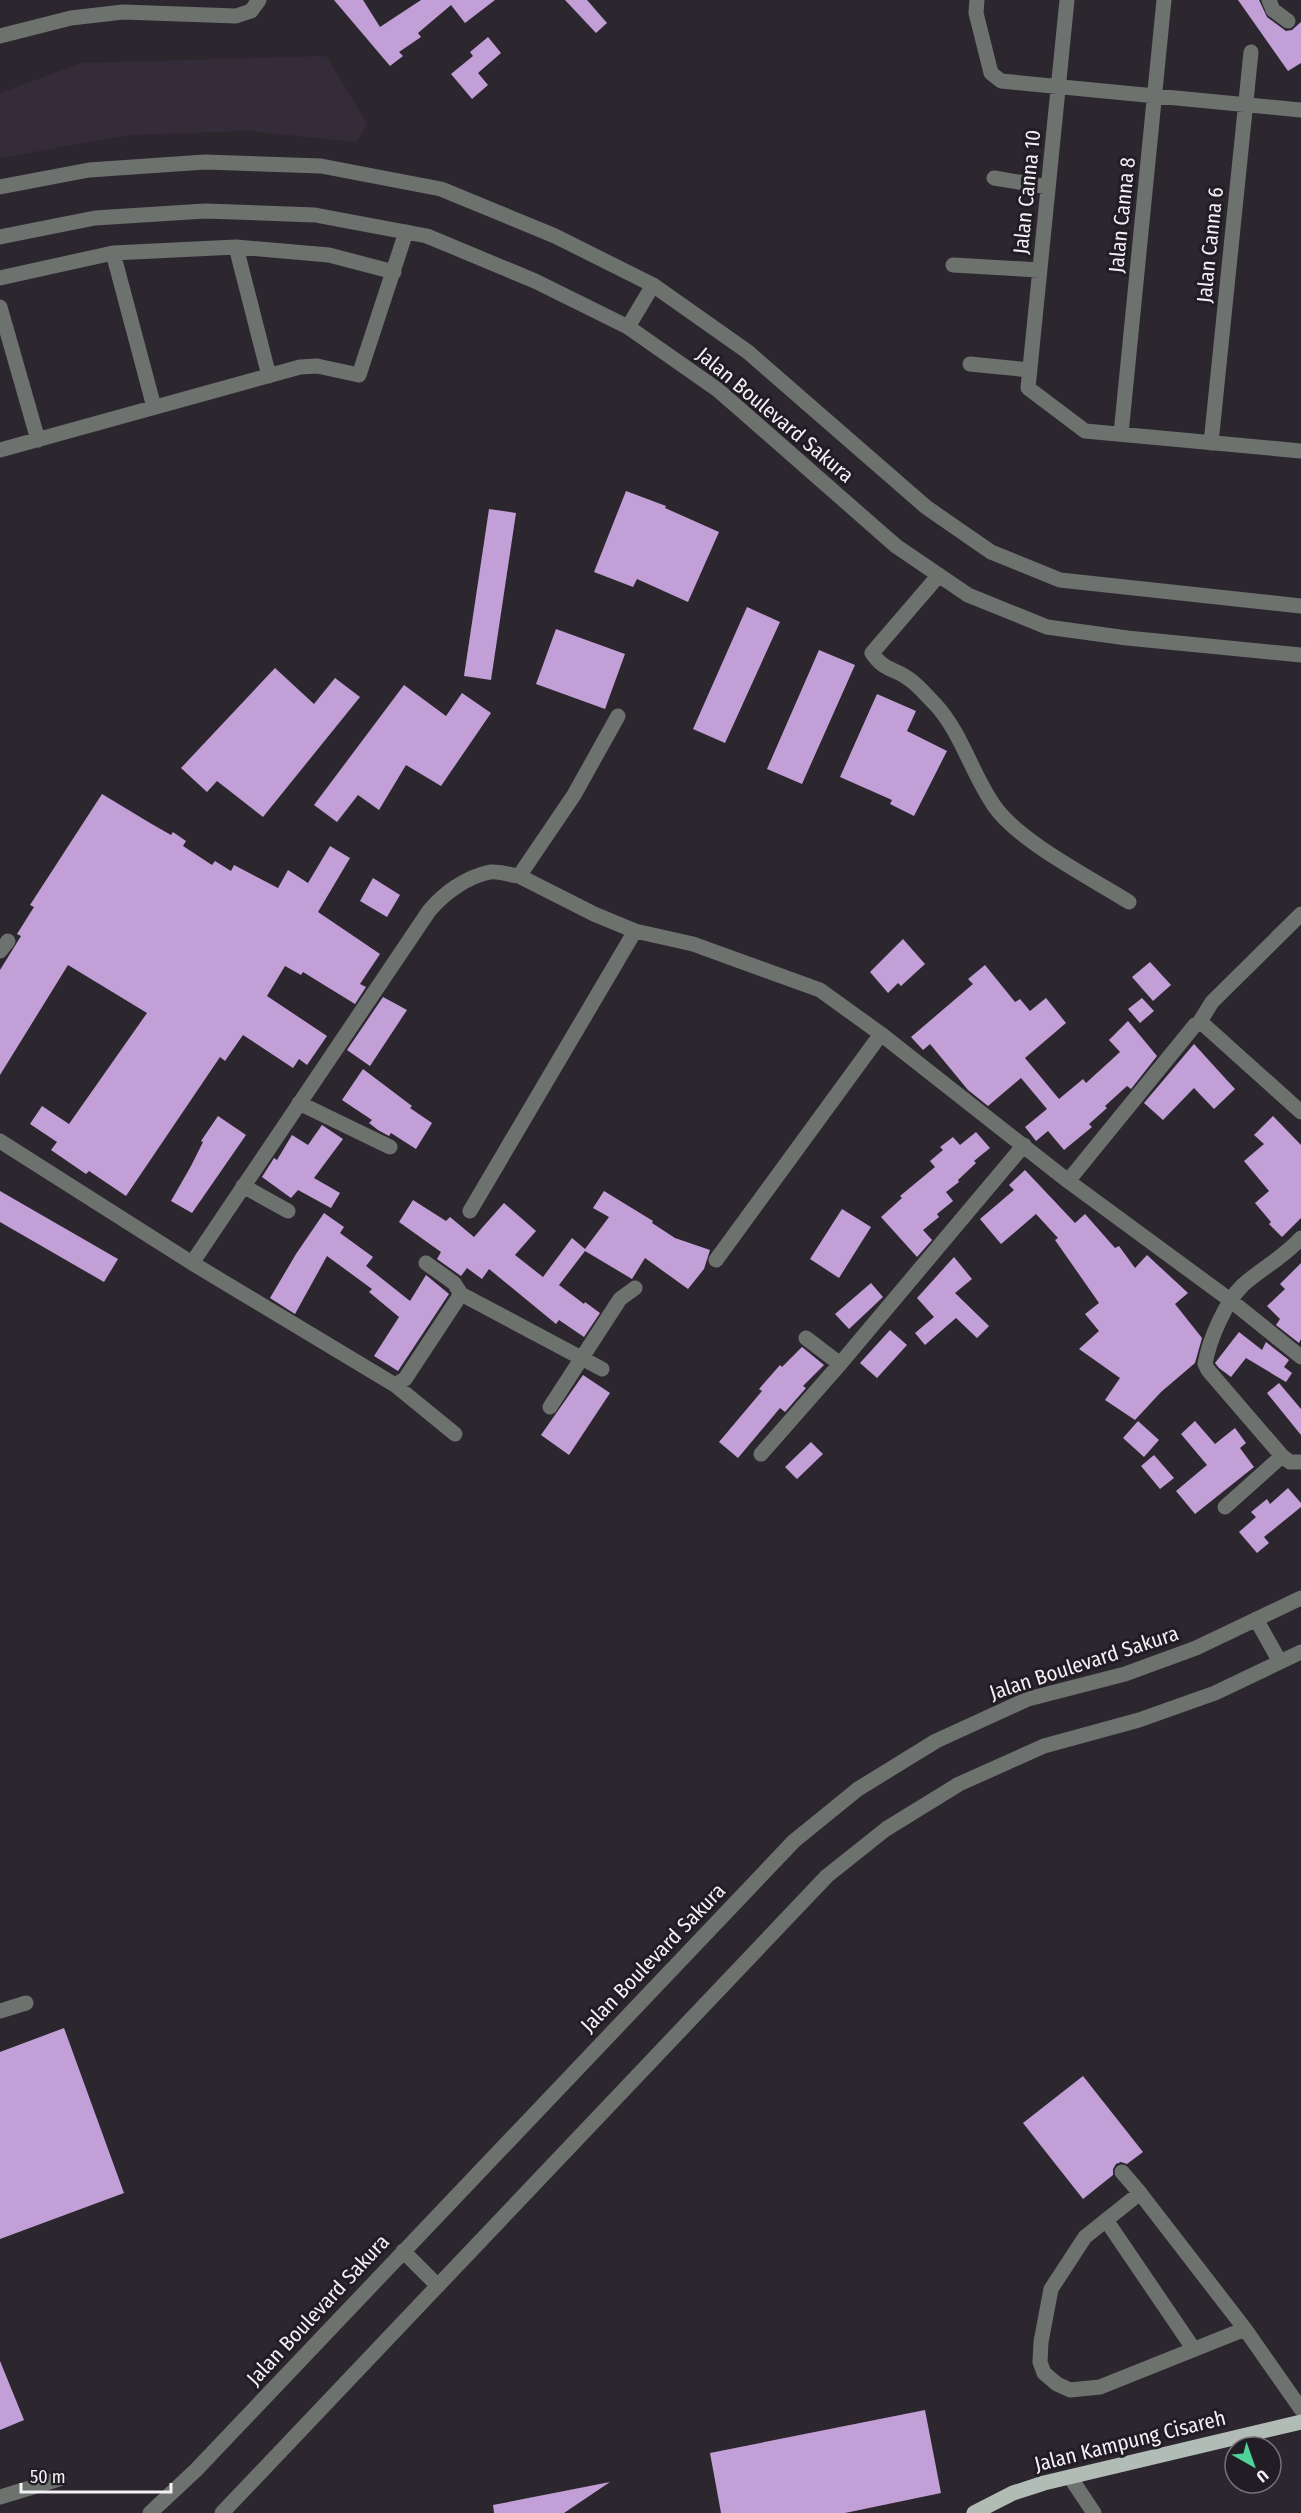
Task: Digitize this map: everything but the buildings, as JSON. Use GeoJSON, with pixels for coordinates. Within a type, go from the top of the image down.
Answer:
{"type":"FeatureCollection","features":[{"type":"Feature","properties":{"kind":"main road","name":"Jalan Kampung Cisareh"},"geometry":{"type":"LineString","coordinates":[[974,2513],[1013,2493],[1070,2477],[1301,2422]]}},
{"type":"Feature","properties":{"kind":"street"},"geometry":{"type":"LineString","coordinates":[[977,0],[976,13],[991,73],[1001,81],[1301,110]]}},
{"type":"Feature","properties":{"kind":"street","name":"Jalan Canna 10"},"geometry":{"type":"LineString","coordinates":[[1067,0],[1028,388],[1085,431],[1121,434]]}},
{"type":"Feature","properties":{"kind":"street","name":"Jalan Canna 8"},"geometry":{"type":"LineString","coordinates":[[1121,434],[1164,0]]}},
{"type":"Feature","properties":{"kind":"street"},"geometry":{"type":"LineString","coordinates":[[1269,0],[1273,10],[1288,21]]}},
{"type":"Feature","properties":{"kind":"street"},"geometry":{"type":"LineString","coordinates":[[0,36],[71,18],[123,12],[236,16],[255,6]]}},
{"type":"Feature","properties":{"kind":"street","name":"Jalan Canna 6"},"geometry":{"type":"LineString","coordinates":[[1211,443],[1251,52]]}},
{"type":"Feature","properties":{"kind":"street","name":"Jalan Boulevard Sakura"},"geometry":{"type":"LineString","coordinates":[[0,187],[89,170],[205,162],[321,166],[441,189],[555,236],[653,285],[748,352],[926,507],[991,552],[1060,580],[1301,606]]}},
{"type":"Feature","properties":{"kind":"street"},"geometry":{"type":"LineString","coordinates":[[994,178],[1048,187]]}},
{"type":"Feature","properties":{"kind":"street","name":"Jalan Boulevard Sakura"},"geometry":{"type":"LineString","coordinates":[[0,237],[95,218],[205,211],[315,215],[427,236],[535,281],[628,327],[718,390],[896,546],[968,595],[1047,627],[1127,638],[1301,655]]}},
{"type":"Feature","properties":{"kind":"street"},"geometry":{"type":"LineString","coordinates":[[0,450],[300,367],[317,366],[359,375],[406,232]]}},
{"type":"Feature","properties":{"kind":"street"},"geometry":{"type":"LineString","coordinates":[[0,278],[113,253],[236,247],[329,255],[394,272]]}},
{"type":"Feature","properties":{"kind":"street"},"geometry":{"type":"LineString","coordinates":[[236,247],[269,376]]}},
{"type":"Feature","properties":{"kind":"street"},"geometry":{"type":"LineString","coordinates":[[113,253],[154,407]]}},
{"type":"Feature","properties":{"kind":"street"},"geometry":{"type":"LineString","coordinates":[[953,265],[1040,270]]}},
{"type":"Feature","properties":{"kind":"street"},"geometry":{"type":"LineString","coordinates":[[628,327],[653,285]]}},
{"type":"Feature","properties":{"kind":"street"},"geometry":{"type":"LineString","coordinates":[[0,307],[38,440]]}},
{"type":"Feature","properties":{"kind":"street"},"geometry":{"type":"LineString","coordinates":[[970,364],[1030,370]]}},
{"type":"Feature","properties":{"kind":"street"},"geometry":{"type":"LineString","coordinates":[[1121,434],[1301,452]]}},
{"type":"Feature","properties":{"kind":"street"},"geometry":{"type":"LineString","coordinates":[[939,575],[872,653],[880,665],[908,678],[937,706],[959,742],[976,778],[996,809],[1024,837],[1129,902]]}},
{"type":"Feature","properties":{"kind":"street"},"geometry":{"type":"LineString","coordinates":[[519,876],[574,795],[618,716]]}},
{"type":"Feature","properties":{"kind":"street"},"geometry":{"type":"LineString","coordinates":[[192,1263],[429,911],[443,895],[490,872],[519,876],[635,931],[693,944],[820,990],[881,1034],[1068,1181],[1230,1300],[1301,1357]]}},
{"type":"Feature","properties":{"kind":"street"},"geometry":{"type":"LineString","coordinates":[[1068,1181],[1195,1025],[1199,1023],[1212,1002],[1301,914]]}},
{"type":"Feature","properties":{"kind":"street"},"geometry":{"type":"LineString","coordinates":[[470,1211],[635,931]]}},
{"type":"Feature","properties":{"kind":"street"},"geometry":{"type":"LineString","coordinates":[[1199,1023],[1203,1024],[1301,1112]]}},
{"type":"Feature","properties":{"kind":"street"},"geometry":{"type":"LineString","coordinates":[[716,1260],[881,1034]]}},
{"type":"Feature","properties":{"kind":"street"},"geometry":{"type":"LineString","coordinates":[[299,1103],[390,1147]]}},
{"type":"Feature","properties":{"kind":"street"},"geometry":{"type":"LineString","coordinates":[[0,1140],[192,1263],[395,1385],[455,1434]]}},
{"type":"Feature","properties":{"kind":"street"},"geometry":{"type":"LineString","coordinates":[[761,1454],[840,1364],[1024,1145]]}},
{"type":"Feature","properties":{"kind":"street"},"geometry":{"type":"LineString","coordinates":[[243,1186],[288,1211]]}},
{"type":"Feature","properties":{"kind":"street"},"geometry":{"type":"LineString","coordinates":[[1301,1238],[1293,1247],[1244,1285],[1230,1300],[1205,1364],[1282,1456],[1290,1462],[1301,1462]]}},
{"type":"Feature","properties":{"kind":"street"},"geometry":{"type":"LineString","coordinates":[[426,1263],[454,1283],[461,1294],[582,1356],[602,1369]]}},
{"type":"Feature","properties":{"kind":"street"},"geometry":{"type":"LineString","coordinates":[[550,1407],[620,1299],[635,1288]]}},
{"type":"Feature","properties":{"kind":"street"},"geometry":{"type":"LineString","coordinates":[[395,1385],[405,1379],[461,1294]]}},
{"type":"Feature","properties":{"kind":"street"},"geometry":{"type":"LineString","coordinates":[[806,1338],[840,1364]]}},
{"type":"Feature","properties":{"kind":"street"},"geometry":{"type":"LineString","coordinates":[[1225,1506],[1282,1456]]}},
{"type":"Feature","properties":{"kind":"street","name":"Jalan Boulevard Sakura"},"geometry":{"type":"LineString","coordinates":[[150,2513],[196,2470],[794,1841],[858,1789],[936,1741],[1028,1699],[1125,1674],[1196,1648],[1301,1598]]}},
{"type":"Feature","properties":{"kind":"street"},"geometry":{"type":"LineString","coordinates":[[1257,1619],[1280,1662]]}},
{"type":"Feature","properties":{"kind":"street"},"geometry":{"type":"LineString","coordinates":[[222,2513],[827,1876],[886,1829],[959,1784],[1044,1746],[1161,1713],[1215,1693],[1301,1652]]}},
{"type":"Feature","properties":{"kind":"street"},"geometry":{"type":"LineString","coordinates":[[0,2011],[26,2003]]}},
{"type":"Feature","properties":{"kind":"street"},"geometry":{"type":"LineString","coordinates":[[1122,2172],[1245,2329],[1301,2409]]}},
{"type":"Feature","properties":{"kind":"street"},"geometry":{"type":"LineString","coordinates":[[1140,2193],[1085,2237],[1051,2289],[1041,2342],[1040,2362],[1044,2373],[1057,2384],[1070,2390],[1100,2387],[1245,2329]]}},
{"type":"Feature","properties":{"kind":"street"},"geometry":{"type":"LineString","coordinates":[[1106,2220],[1193,2348]]}},
{"type":"Feature","properties":{"kind":"street"},"geometry":{"type":"LineString","coordinates":[[404,2251],[438,2286]]}},
{"type":"Feature","properties":{"kind":"street"},"geometry":{"type":"LineString","coordinates":[[1070,2477],[1094,2513]]}},
{"type":"Feature","properties":{"kind":"street"},"geometry":{"type":"LineString","coordinates":[[0,2497],[58,2479]]}},
{"type":"Feature","properties":{"kind":"shaded area"},"geometry":{"type":"Polygon","coordinates":[[[326,56],[367,124],[356,142],[249,131],[129,135],[0,158],[0,93],[82,63],[326,56]]]}}]}
